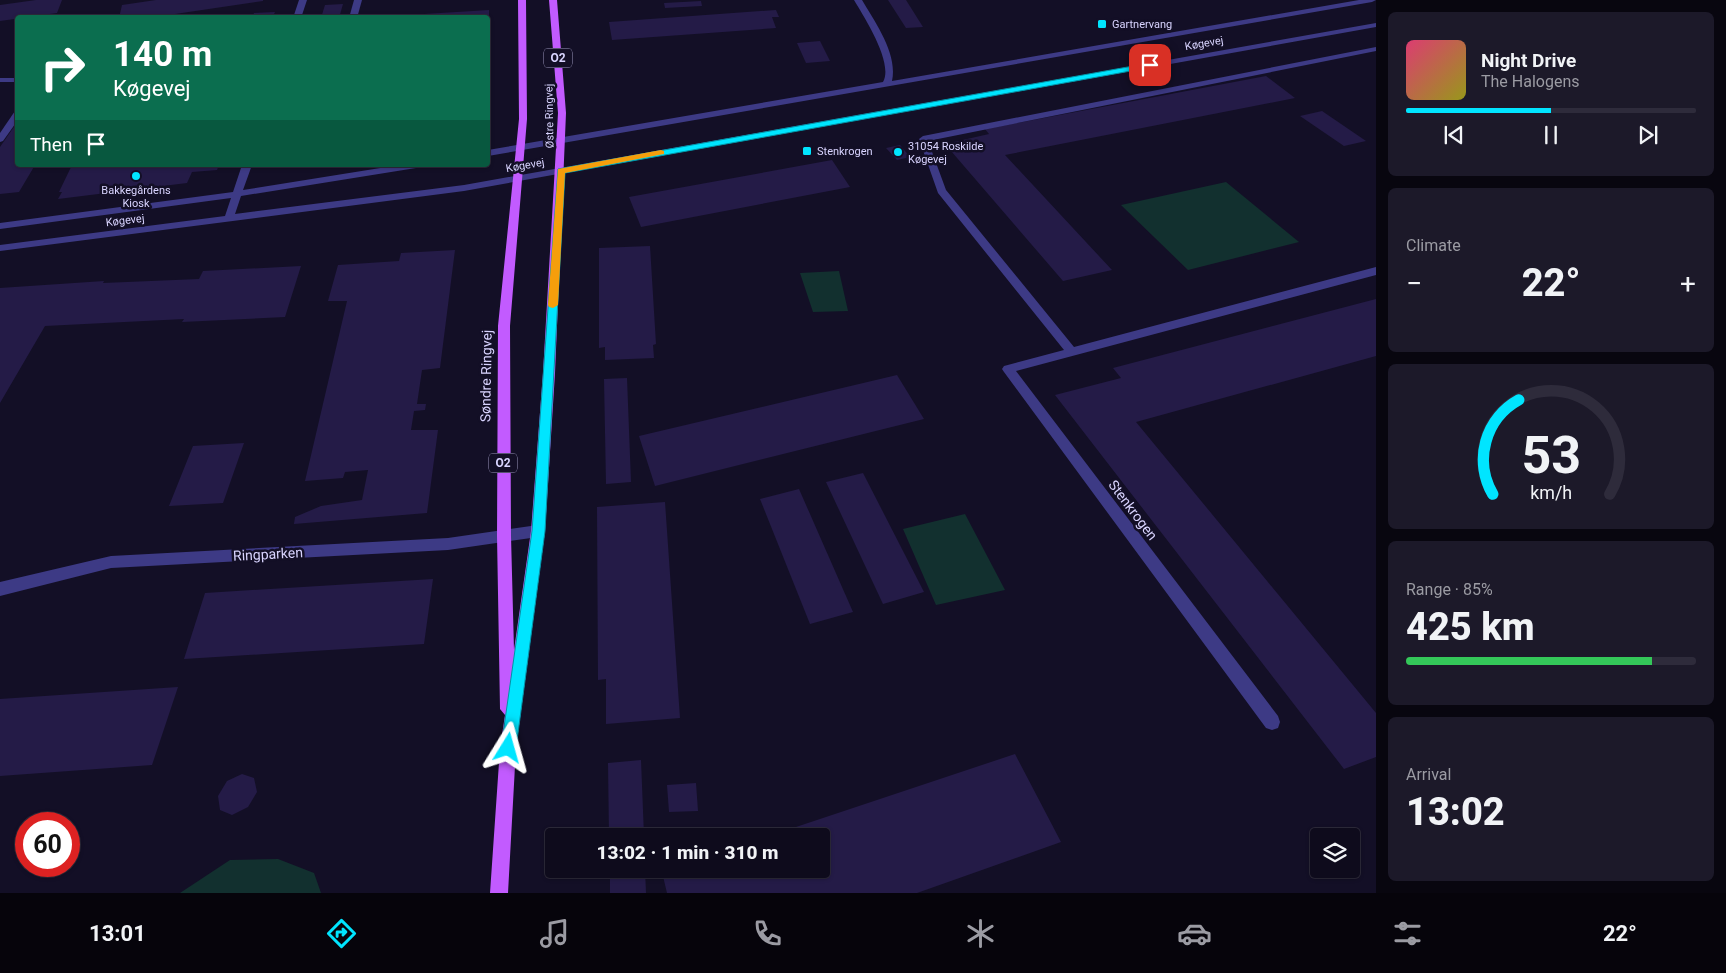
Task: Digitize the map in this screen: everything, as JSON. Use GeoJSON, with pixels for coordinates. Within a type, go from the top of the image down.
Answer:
{"type":"FeatureCollection","features":[{"type":"Feature","properties":{"kind":"main road","name":"Østre Ringvej"},"geometry":{"type":"LineString","coordinates":[[553,0],[562,113],[561,171]]}},
{"type":"Feature","properties":{"kind":"main road","name":"Søndre Ringvej"},"geometry":{"type":"LineString","coordinates":[[508,748],[504,536],[504,326],[524,119],[522,2]]}},
{"type":"Feature","properties":{"kind":"main road","name":"Søndre Ringvej"},"geometry":{"type":"LineString","coordinates":[[499,893],[508,748],[538,531],[561,171]]}},
{"type":"Feature","properties":{"kind":"street"},"geometry":{"type":"LineString","coordinates":[[299,15],[304,0]]}},
{"type":"Feature","properties":{"kind":"street"},"geometry":{"type":"LineString","coordinates":[[354,15],[358,0]]}},
{"type":"Feature","properties":{"kind":"street"},"geometry":{"type":"LineString","coordinates":[[858,0],[882,42],[890,78],[885,85]]}},
{"type":"Feature","properties":{"kind":"street","name":"Køgevej"},"geometry":{"type":"LineString","coordinates":[[490,153],[1372,0]]}},
{"type":"Feature","properties":{"kind":"street","name":"Køgevej"},"geometry":{"type":"LineString","coordinates":[[0,248],[229,219],[517,179],[1373,25]]}},
{"type":"Feature","properties":{"kind":"street"},"geometry":{"type":"LineString","coordinates":[[1071,351],[941,191],[923,139],[1376,49]]}},
{"type":"Feature","properties":{"kind":"street"},"geometry":{"type":"LineString","coordinates":[[0,80],[15,80]]}},
{"type":"Feature","properties":{"kind":"street"},"geometry":{"type":"LineString","coordinates":[[0,139],[15,117]]}},
{"type":"Feature","properties":{"kind":"street"},"geometry":{"type":"LineString","coordinates":[[229,219],[246,167]]}},
{"type":"Feature","properties":{"kind":"street","name":"Køgevej"},"geometry":{"type":"LineString","coordinates":[[0,226],[237,194],[404,167]]}},
{"type":"Feature","properties":{"kind":"street","name":"Stenkrogen"},"geometry":{"type":"LineString","coordinates":[[1272,722],[1008,368],[1376,271]]}},
{"type":"Feature","properties":{"kind":"street","name":"Ringparken"},"geometry":{"type":"LineString","coordinates":[[0,589],[111,562],[448,544],[538,531]]}},
{"type":"Feature","properties":{"kind":"green space"},"geometry":{"type":"Polygon","coordinates":[[[1226,182],[1299,242],[1188,270],[1121,205],[1226,182]]]}},
{"type":"Feature","properties":{"kind":"green space"},"geometry":{"type":"Polygon","coordinates":[[[839,271],[848,311],[813,312],[800,273],[839,271]]]}},
{"type":"Feature","properties":{"kind":"green space"},"geometry":{"type":"Polygon","coordinates":[[[965,514],[1005,590],[936,605],[903,529],[965,514]]]}},
{"type":"Feature","properties":{"kind":"green space"},"geometry":{"type":"Polygon","coordinates":[[[278,859],[314,873],[321,893],[180,893],[230,860],[278,859]]]}},
{"type":"Feature","properties":{"kind":"building"},"geometry":{"type":"Polygon","coordinates":[[[36,0],[62,0],[57,13],[15,15],[15,19],[0,21],[0,5],[36,0]]]}},
{"type":"Feature","properties":{"kind":"building"},"geometry":{"type":"Polygon","coordinates":[[[156,0],[263,0],[168,15],[120,15],[122,5],[156,0]]]}},
{"type":"Feature","properties":{"kind":"building"},"geometry":{"type":"Polygon","coordinates":[[[888,0],[906,0],[923,27],[906,28],[888,0]]]}},
{"type":"Feature","properties":{"kind":"building"},"geometry":{"type":"Polygon","coordinates":[[[701,1],[702,6],[665,8],[664,3],[701,1]]]}},
{"type":"Feature","properties":{"kind":"building"},"geometry":{"type":"Polygon","coordinates":[[[343,4],[340,15],[322,15],[325,5],[343,4]]]}},
{"type":"Feature","properties":{"kind":"building"},"geometry":{"type":"Polygon","coordinates":[[[489,10],[489,15],[408,15],[489,10]]]}},
{"type":"Feature","properties":{"kind":"building"},"geometry":{"type":"Polygon","coordinates":[[[776,10],[779,17],[772,17],[776,28],[612,40],[609,22],[776,10]]]}},
{"type":"Feature","properties":{"kind":"building"},"geometry":{"type":"Polygon","coordinates":[[[275,12],[274,15],[253,15],[254,13],[275,12]]]}},
{"type":"Feature","properties":{"kind":"building"},"geometry":{"type":"Polygon","coordinates":[[[820,41],[830,61],[806,63],[797,43],[820,41]]]}},
{"type":"Feature","properties":{"kind":"building"},"geometry":{"type":"Polygon","coordinates":[[[1266,76],[1295,98],[1005,155],[1112,270],[1063,281],[945,144],[989,134],[985,129],[1266,76]]]}},
{"type":"Feature","properties":{"kind":"building"},"geometry":{"type":"Polygon","coordinates":[[[1322,111],[1366,141],[1344,146],[1300,116],[1322,111]]]}},
{"type":"Feature","properties":{"kind":"building"},"geometry":{"type":"Polygon","coordinates":[[[15,125],[15,167],[34,167],[19,192],[0,194],[0,147],[15,125]]]}},
{"type":"Feature","properties":{"kind":"building","name":"31054 Roskilde Køgevej"},"geometry":{"type":"Polygon","coordinates":[[[900,145],[910,157],[897,160],[886,148],[900,145]]]}},
{"type":"Feature","properties":{"kind":"building"},"geometry":{"type":"Polygon","coordinates":[[[832,160],[850,187],[641,227],[629,197],[832,160]]]}},
{"type":"Feature","properties":{"kind":"building"},"geometry":{"type":"Polygon","coordinates":[[[71,167],[218,167],[217,170],[192,172],[187,183],[58,199],[62,192],[59,192],[71,167]]]}},
{"type":"Feature","properties":{"kind":"building"},"geometry":{"type":"Polygon","coordinates":[[[650,246],[656,344],[653,345],[654,358],[605,360],[605,347],[599,348],[599,248],[650,246]]]}},
{"type":"Feature","properties":{"kind":"building"},"geometry":{"type":"Polygon","coordinates":[[[455,250],[440,368],[422,370],[417,404],[426,404],[425,410],[414,411],[411,430],[438,430],[427,513],[294,524],[295,517],[321,506],[362,500],[368,470],[345,472],[343,478],[305,481],[347,301],[328,301],[338,265],[399,261],[401,253],[455,250]]]}},
{"type":"Feature","properties":{"kind":"building"},"geometry":{"type":"Polygon","coordinates":[[[301,266],[285,317],[182,322],[184,319],[45,326],[0,403],[0,288],[104,281],[103,283],[199,279],[203,271],[301,266]]]}},
{"type":"Feature","properties":{"kind":"building"},"geometry":{"type":"Polygon","coordinates":[[[1376,299],[1376,356],[1136,422],[1376,713],[1376,757],[1344,769],[1055,395],[1121,378],[1113,368],[1376,299]]]}},
{"type":"Feature","properties":{"kind":"building"},"geometry":{"type":"Polygon","coordinates":[[[897,375],[924,419],[655,486],[639,436],[897,375]]]}},
{"type":"Feature","properties":{"kind":"building"},"geometry":{"type":"Polygon","coordinates":[[[627,378],[631,482],[606,484],[604,379],[627,378]]]}},
{"type":"Feature","properties":{"kind":"building"},"geometry":{"type":"Polygon","coordinates":[[[244,443],[223,503],[169,506],[193,446],[244,443]]]}},
{"type":"Feature","properties":{"kind":"building"},"geometry":{"type":"Polygon","coordinates":[[[863,473],[924,592],[883,604],[826,482],[863,473]]]}},
{"type":"Feature","properties":{"kind":"building"},"geometry":{"type":"Polygon","coordinates":[[[799,489],[853,612],[810,624],[760,499],[799,489]]]}},
{"type":"Feature","properties":{"kind":"building"},"geometry":{"type":"Polygon","coordinates":[[[665,502],[680,718],[606,724],[606,679],[598,680],[597,507],[665,502]]]}},
{"type":"Feature","properties":{"kind":"building"},"geometry":{"type":"Polygon","coordinates":[[[433,579],[424,644],[184,659],[205,593],[433,579]]]}},
{"type":"Feature","properties":{"kind":"building"},"geometry":{"type":"Polygon","coordinates":[[[178,687],[152,765],[0,776],[0,699],[178,687]]]}},
{"type":"Feature","properties":{"kind":"building"},"geometry":{"type":"Polygon","coordinates":[[[1015,754],[1061,842],[917,893],[667,893],[663,878],[830,878],[830,828],[793,828],[1015,754]]]}},
{"type":"Feature","properties":{"kind":"building"},"geometry":{"type":"Polygon","coordinates":[[[641,760],[644,828],[609,828],[608,763],[641,760]]]}},
{"type":"Feature","properties":{"kind":"building"},"geometry":{"type":"Polygon","coordinates":[[[242,774],[254,778],[257,792],[248,807],[232,815],[220,810],[218,796],[227,781],[242,774]]]}},
{"type":"Feature","properties":{"kind":"building"},"geometry":{"type":"Polygon","coordinates":[[[696,783],[698,811],[669,812],[667,785],[696,783]]]}},
{"type":"Feature","properties":{"kind":"building"},"geometry":{"type":"Polygon","coordinates":[[[610,878],[645,878],[646,893],[610,893],[610,878]]]}},
{"type":"Feature","properties":{"kind":"slow traffic"},"geometry":{"type":"LineString","coordinates":[[553,305],[561,171],[661,152]]}},
{"type":"Feature","properties":{"kind":"place","name":"Gartnervang"},"geometry":{"type":"Point","coordinates":[1102,24]}},
{"type":"Feature","properties":{"kind":"place","name":"Stenkrogen"},"geometry":{"type":"Point","coordinates":[807,151]}},
{"type":"Feature","properties":{"kind":"place","name":"31054 Roskilde Køgevej"},"geometry":{"type":"Point","coordinates":[898,152]}},
{"type":"Feature","properties":{"kind":"place","name":"Bakkegårdens Kiosk"},"geometry":{"type":"Point","coordinates":[136,176]}},
{"type":"Feature","properties":{"kind":"route"},"geometry":{"type":"LineString","coordinates":[[508,748],[538,531],[561,171],[1150,65]]}}]}
